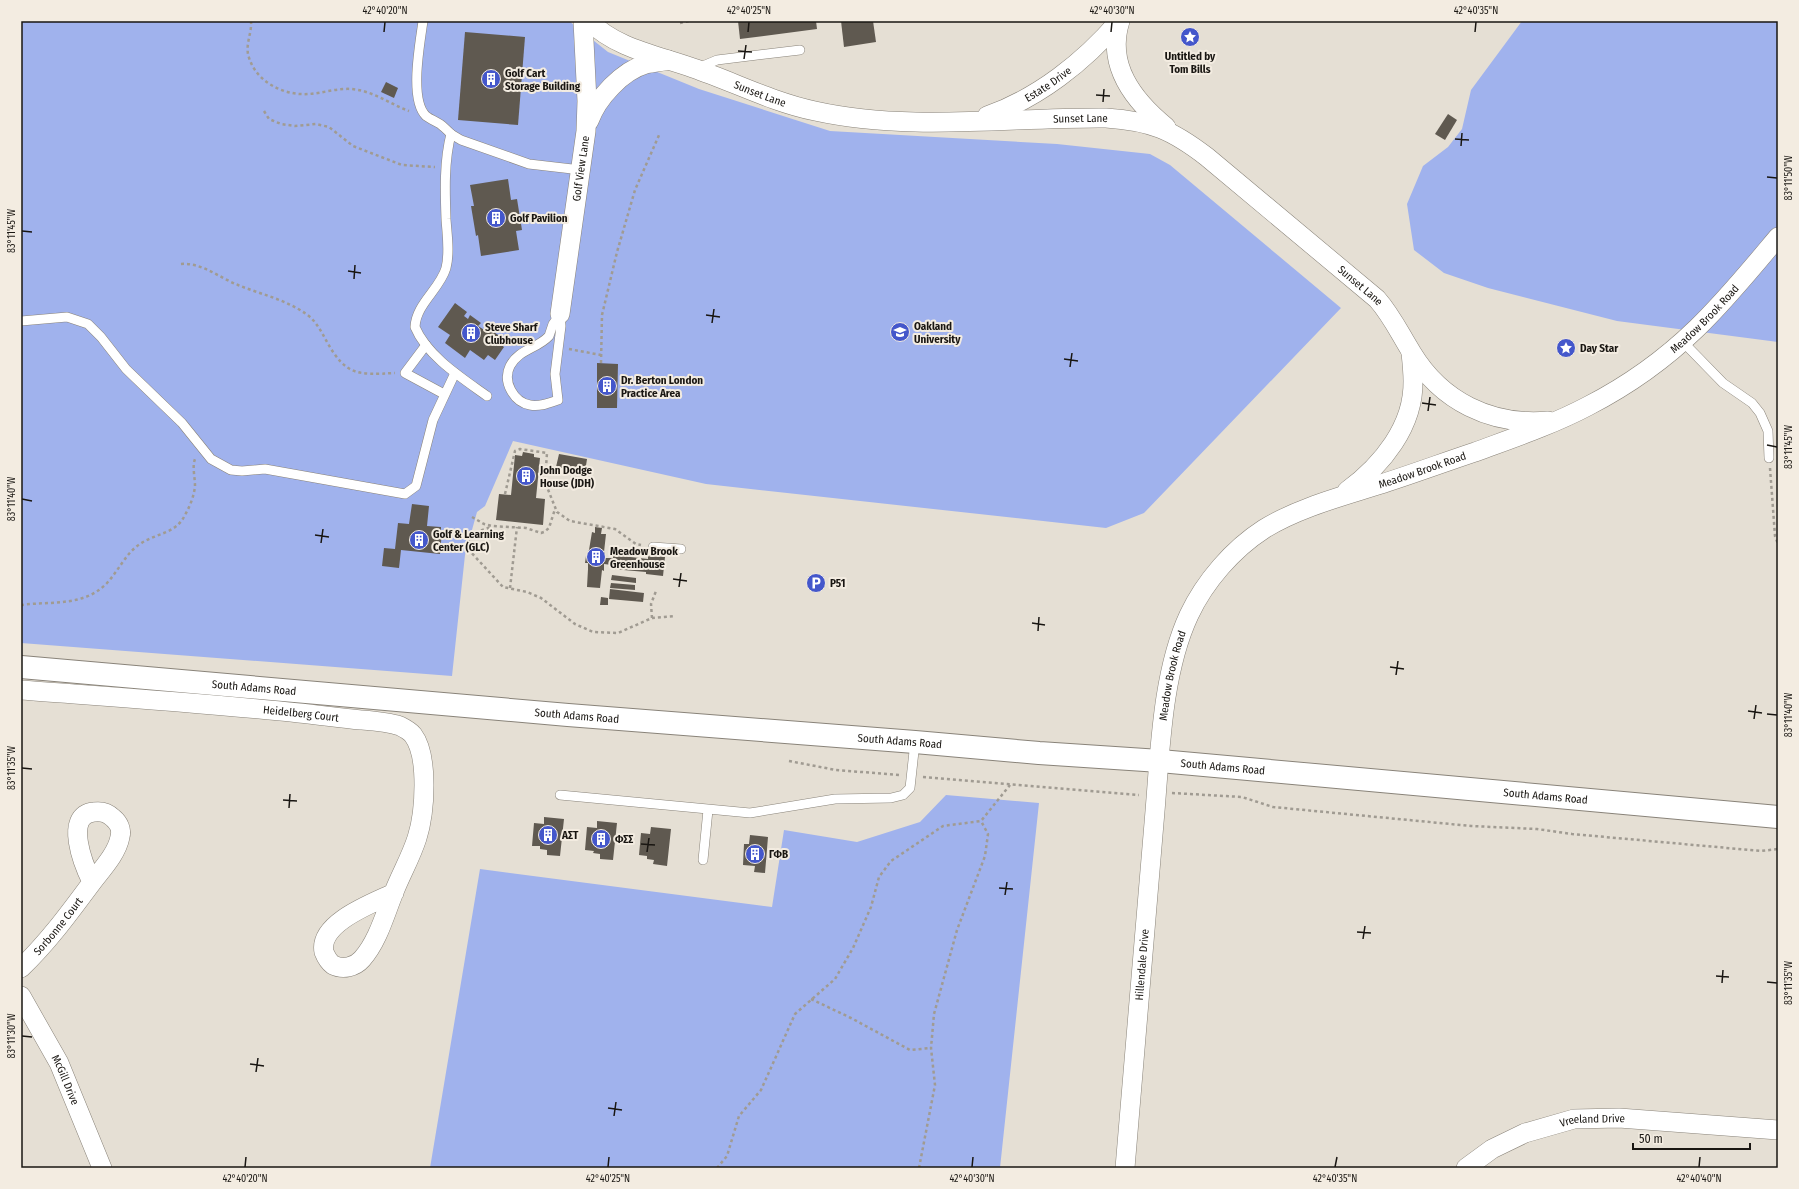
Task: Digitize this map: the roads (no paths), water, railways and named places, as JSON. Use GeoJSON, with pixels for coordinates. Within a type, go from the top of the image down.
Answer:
{"type":"FeatureCollection","features":[{"type":"Feature","properties":{"kind":"main road","name":"South Adams Road"},"geometry":{"type":"LineString","coordinates":[[21,667],[568,715],[915,742],[1047,754],[1160,761],[1778,817]]}},
{"type":"Feature","properties":{"kind":"street","name":"Golf View Lane"},"geometry":{"type":"LineString","coordinates":[[560,314],[586,131],[587,101],[583,21]]}},
{"type":"Feature","properties":{"kind":"street","name":"Sunset Lane"},"geometry":{"type":"LineString","coordinates":[[589,21],[618,42],[644,53],[697,69],[760,95],[816,111],[882,120],[961,122],[1069,118],[1120,119],[1144,122],[1175,134],[1207,157],[1377,299],[1391,316],[1411,352],[1429,377],[1457,401],[1482,412],[1506,418],[1535,422],[1559,420]]}},
{"type":"Feature","properties":{"kind":"street","name":"Estate Drive"},"geometry":{"type":"LineString","coordinates":[[961,122],[1002,111],[1026,98],[1064,72],[1101,40],[1120,21]]}},
{"type":"Feature","properties":{"kind":"street","name":"Estate Drive"},"geometry":{"type":"LineString","coordinates":[[1120,21],[1115,43],[1118,66],[1123,77],[1148,109],[1175,134]]}},
{"type":"Feature","properties":{"kind":"street","name":"Sunset Lane"},"geometry":{"type":"LineString","coordinates":[[586,131],[590,117],[598,101],[620,80],[646,64],[669,60]]}},
{"type":"Feature","properties":{"kind":"street","name":"Meadow Brook Road"},"geometry":{"type":"LineString","coordinates":[[1160,761],[1168,690],[1176,653],[1189,614],[1224,564],[1248,540],[1283,519],[1332,500],[1512,439],[1587,407],[1626,384],[1683,342],[1720,305],[1778,237]]}},
{"type":"Feature","properties":{"kind":"street","name":"Sunset Lane"},"geometry":{"type":"LineString","coordinates":[[1332,500],[1355,485],[1380,462],[1400,431],[1408,413],[1413,391],[1411,352]]}},
{"type":"Feature","properties":{"kind":"street","name":"Heidelberg Court"},"geometry":{"type":"LineString","coordinates":[[21,690],[231,706],[376,722],[403,728],[412,734],[420,749],[424,770],[423,804],[418,837],[394,892]]}},
{"type":"Feature","properties":{"kind":"street","name":"Hillendale Drive"},"geometry":{"type":"LineString","coordinates":[[1125,1168],[1160,761]]}},
{"type":"Feature","properties":{"kind":"street","name":"Sorbonne Court"},"geometry":{"type":"LineString","coordinates":[[21,968],[49,940],[92,882]]}},
{"type":"Feature","properties":{"kind":"street","name":"McGill Drive"},"geometry":{"type":"LineString","coordinates":[[21,996],[59,1062],[102,1168]]}},
{"type":"Feature","properties":{"kind":"street","name":"Vreeland Drive"},"geometry":{"type":"LineString","coordinates":[[1466,1168],[1492,1148],[1518,1136],[1574,1118],[1619,1118],[1778,1130]]}},
{"type":"Feature","properties":{"kind":"lane"},"geometry":{"type":"LineString","coordinates":[[423,21],[417,93],[420,106],[426,116],[440,124],[461,140],[529,164],[581,170]]}},
{"type":"Feature","properties":{"kind":"lane"},"geometry":{"type":"LineString","coordinates":[[697,69],[717,60],[800,50]]}},
{"type":"Feature","properties":{"kind":"lane"},"geometry":{"type":"LineString","coordinates":[[452,134],[448,148],[446,167],[448,250],[446,268],[417,315],[415,321],[417,332],[426,345],[455,373],[487,396]]}},
{"type":"Feature","properties":{"kind":"lane"},"geometry":{"type":"LineString","coordinates":[[560,314],[562,326],[555,374],[558,400],[546,404],[530,405],[521,401],[512,393],[508,381],[510,366],[524,351],[546,340],[553,324],[560,314]]}},
{"type":"Feature","properties":{"kind":"lane"},"geometry":{"type":"LineString","coordinates":[[21,321],[67,317],[88,324],[101,336],[126,369],[182,423],[211,459],[231,470],[264,469],[406,494],[416,486],[433,420],[455,373]]}},
{"type":"Feature","properties":{"kind":"lane"},"geometry":{"type":"LineString","coordinates":[[1683,342],[1723,383],[1752,403],[1760,413],[1768,431],[1770,458]]}},
{"type":"Feature","properties":{"kind":"lane"},"geometry":{"type":"LineString","coordinates":[[426,345],[405,373],[444,394]]}},
{"type":"Feature","properties":{"kind":"lane"},"geometry":{"type":"LineString","coordinates":[[654,546],[681,549]]}},
{"type":"Feature","properties":{"kind":"lane"},"geometry":{"type":"LineString","coordinates":[[560,795],[708,810],[760,812],[835,799],[898,797],[908,791],[912,784],[915,742]]}},
{"type":"Feature","properties":{"kind":"lane"},"geometry":{"type":"LineString","coordinates":[[703,860],[708,810]]}},
{"type":"Feature","properties":{"kind":"place","name":"Untitled by Tom Bills"},"geometry":{"type":"Point","coordinates":[1190,37]}},
{"type":"Feature","properties":{"kind":"place","name":"Golf Cart Storage Building"},"geometry":{"type":"Point","coordinates":[491,79]}},
{"type":"Feature","properties":{"kind":"place","name":"Golf Pavilion"},"geometry":{"type":"Point","coordinates":[496,218]}},
{"type":"Feature","properties":{"kind":"place","name":"Oakland University"},"geometry":{"type":"Point","coordinates":[900,332]}},
{"type":"Feature","properties":{"kind":"place","name":"Steve Sharf Clubhouse"},"geometry":{"type":"Point","coordinates":[471,333]}},
{"type":"Feature","properties":{"kind":"place","name":"Day Star"},"geometry":{"type":"Point","coordinates":[1566,348]}},
{"type":"Feature","properties":{"kind":"place","name":"Dr. Berton London Practice Area"},"geometry":{"type":"Point","coordinates":[607,386]}},
{"type":"Feature","properties":{"kind":"place","name":"John Dodge House (JDH)"},"geometry":{"type":"Point","coordinates":[526,476]}},
{"type":"Feature","properties":{"kind":"place","name":"Golf & Learning Center (GLC)"},"geometry":{"type":"Point","coordinates":[419,540]}},
{"type":"Feature","properties":{"kind":"place","name":"Meadow Brook Greenhouse"},"geometry":{"type":"Point","coordinates":[596,557]}},
{"type":"Feature","properties":{"kind":"place","name":"P51"},"geometry":{"type":"Point","coordinates":[816,583]}},
{"type":"Feature","properties":{"kind":"place","name":"AΣΤ"},"geometry":{"type":"Point","coordinates":[548,835]}},
{"type":"Feature","properties":{"kind":"place","name":"ΦΣΣ"},"geometry":{"type":"Point","coordinates":[601,839]}},
{"type":"Feature","properties":{"kind":"place","name":"ΓΦB"},"geometry":{"type":"Point","coordinates":[755,854]}}]}
